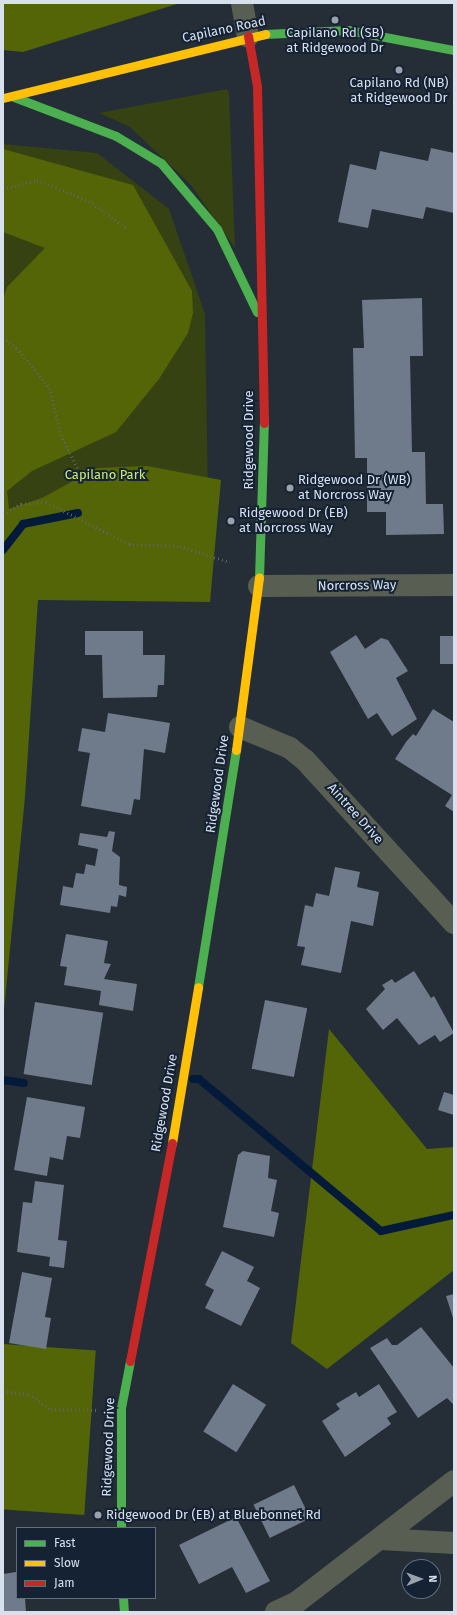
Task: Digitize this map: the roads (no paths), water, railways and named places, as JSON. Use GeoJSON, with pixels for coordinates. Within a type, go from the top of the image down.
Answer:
{"type":"FeatureCollection","features":[{"type":"Feature","properties":{"kind":"main road","name":"Capilano Road"},"geometry":{"type":"LineString","coordinates":[[3,98],[14,97],[248,36],[318,28],[348,30],[454,50]]}},
{"type":"Feature","properties":{"kind":"main road","name":"Ridgewood Drive"},"geometry":{"type":"LineString","coordinates":[[121,1527],[121,1408],[165,1183],[240,727],[259,586],[264,426],[260,317],[257,86],[248,36]]}},
{"type":"Feature","properties":{"kind":"main road"},"geometry":{"type":"LineString","coordinates":[[14,97],[116,136],[161,163],[217,229],[260,317]]}},
{"type":"Feature","properties":{"kind":"main road"},"geometry":{"type":"LineString","coordinates":[[123,1599],[124,1612]]}},
{"type":"Feature","properties":{"kind":"street"},"geometry":{"type":"LineString","coordinates":[[242,3],[248,36]]}},
{"type":"Feature","properties":{"kind":"street","name":"Norcross Way"},"geometry":{"type":"LineString","coordinates":[[259,586],[454,585]]}},
{"type":"Feature","properties":{"kind":"street","name":"Aintree Drive"},"geometry":{"type":"LineString","coordinates":[[240,727],[284,745],[305,760],[454,923]]}},
{"type":"Feature","properties":{"kind":"street"},"geometry":{"type":"LineString","coordinates":[[276,1612],[297,1602],[454,1481]]}},
{"type":"Feature","properties":{"kind":"street"},"geometry":{"type":"LineString","coordinates":[[380,1539],[454,1543]]}},
{"type":"Feature","properties":{"kind":"waterway"},"geometry":{"type":"LineString","coordinates":[[3,550],[23,524],[78,513]]}},
{"type":"Feature","properties":{"kind":"waterway"},"geometry":{"type":"LineString","coordinates":[[193,1079],[199,1079],[381,1231],[454,1215]]}},
{"type":"Feature","properties":{"kind":"waterway"},"geometry":{"type":"LineString","coordinates":[[3,1080],[24,1083]]}},
{"type":"Feature","properties":{"kind":"place","name":"Capilano Rd (SB) at Ridgewood Dr"},"geometry":{"type":"Point","coordinates":[335,20]}},
{"type":"Feature","properties":{"kind":"place","name":"Capilano Rd (NB) at Ridgewood Dr"},"geometry":{"type":"Point","coordinates":[399,70]}},
{"type":"Feature","properties":{"kind":"place","name":"Ridgewood Dr (WB) at Norcross Way"},"geometry":{"type":"Point","coordinates":[290,488]}},
{"type":"Feature","properties":{"kind":"place","name":"Ridgewood Dr (EB) at Norcross Way"},"geometry":{"type":"Point","coordinates":[231,521]}},
{"type":"Feature","properties":{"kind":"place","name":"Ridgewood Dr (EB) at Bluebonnet Rd"},"geometry":{"type":"Point","coordinates":[98,1515]}},
{"type":"Feature","properties":{"kind":"park label","name":"Capilano Park"},"geometry":{"type":"Point","coordinates":[105,475]}}]}
